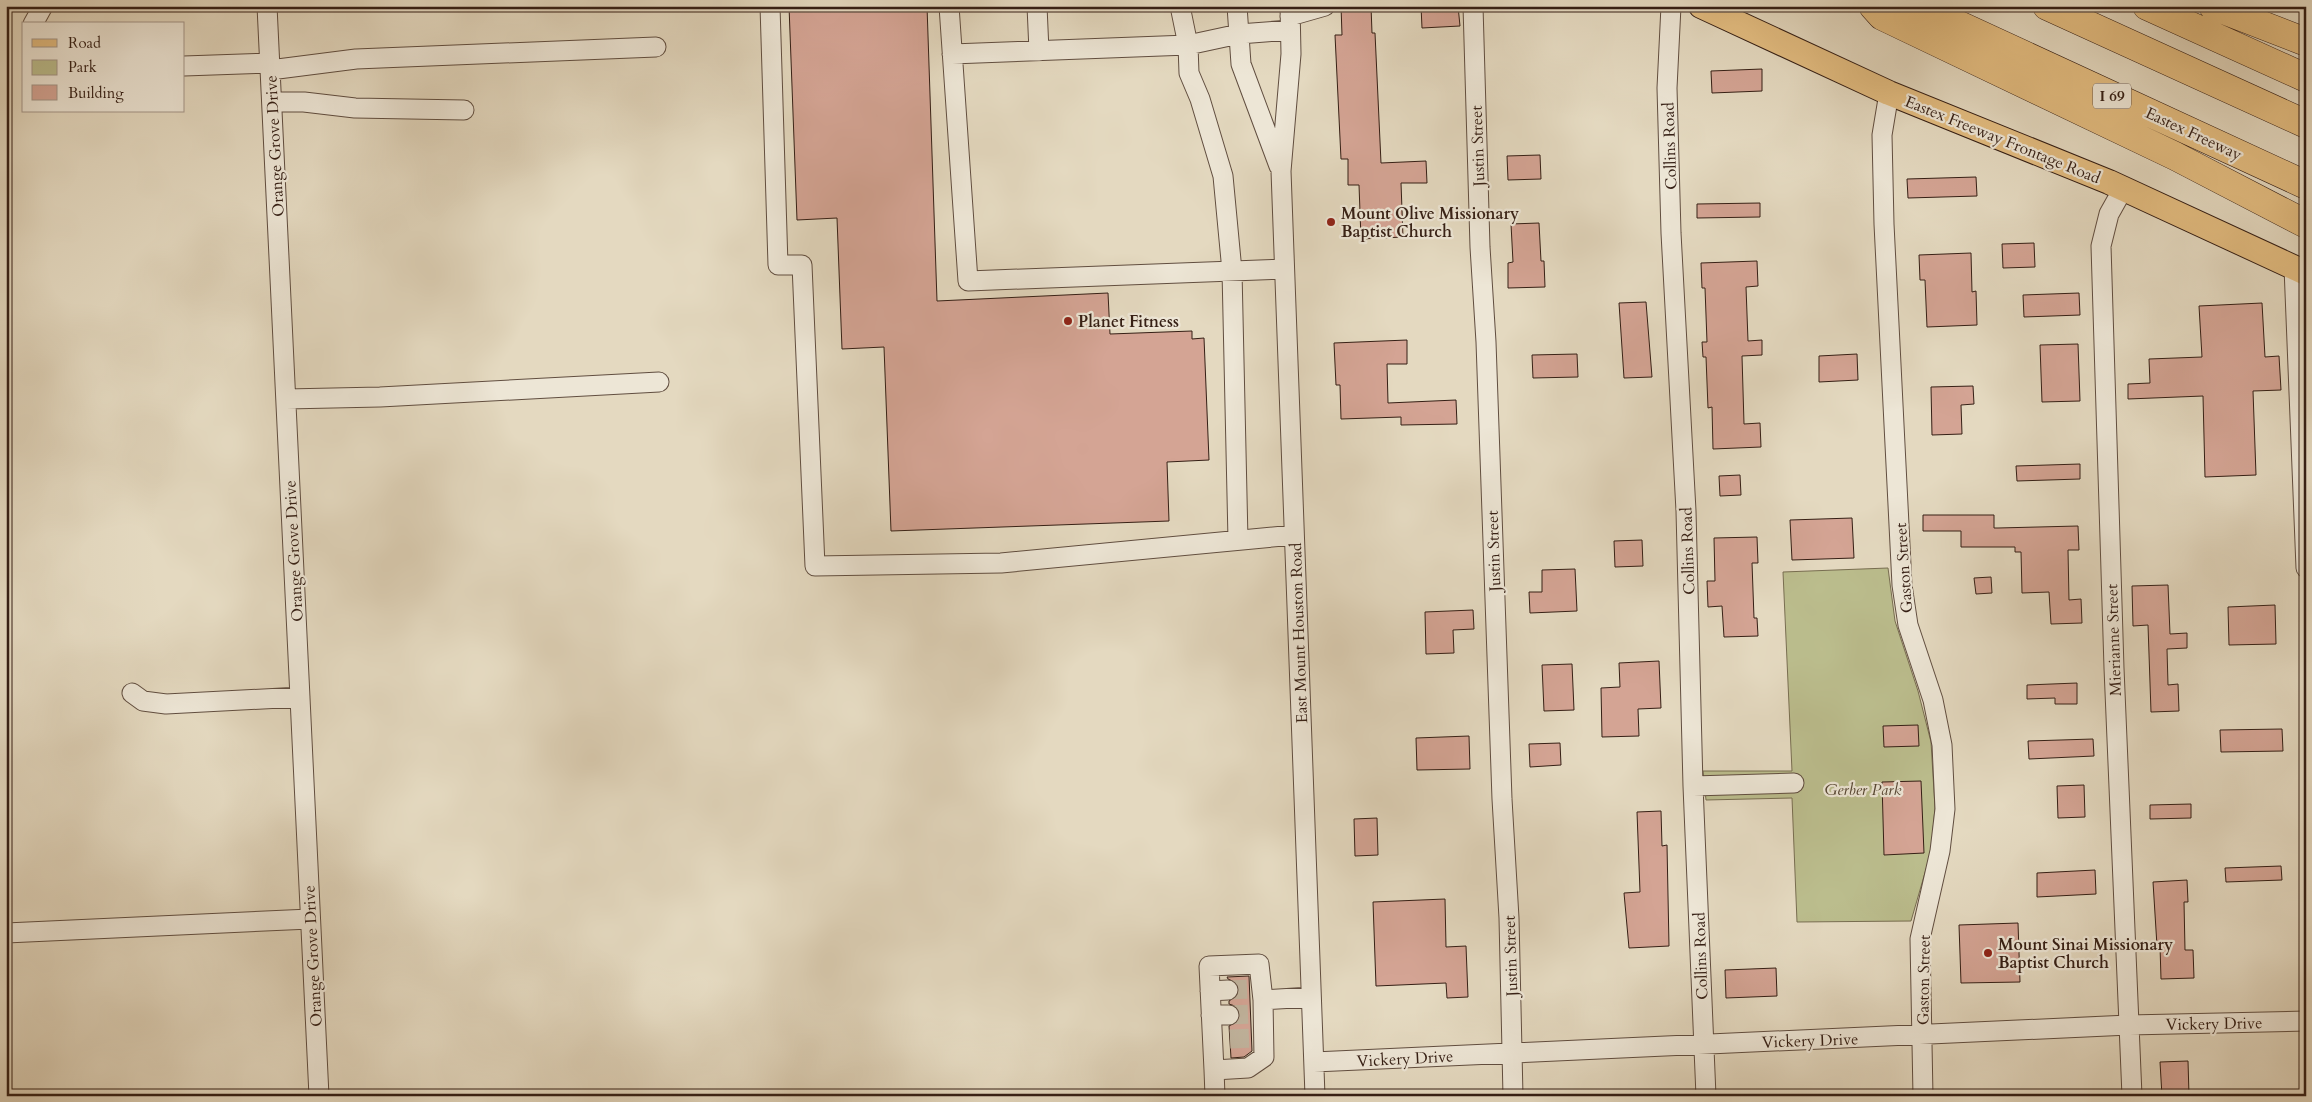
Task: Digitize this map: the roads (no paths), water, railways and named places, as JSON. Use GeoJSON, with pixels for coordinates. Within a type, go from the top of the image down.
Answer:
{"type":"FeatureCollection","features":[{"type":"Feature","properties":{"kind":"highway"},"geometry":{"type":"LineString","coordinates":[[1873,6],[1882,16],[2175,156],[2306,224]]}},
{"type":"Feature","properties":{"kind":"highway","name":"Eastex Freeway"},"geometry":{"type":"LineString","coordinates":[[1918,6],[2306,185]]}},
{"type":"Feature","properties":{"kind":"highway"},"geometry":{"type":"LineString","coordinates":[[2047,6],[2306,124]]}},
{"type":"Feature","properties":{"kind":"highway"},"geometry":{"type":"LineString","coordinates":[[2147,6],[2306,78]]}},
{"type":"Feature","properties":{"kind":"highway"},"geometry":{"type":"LineString","coordinates":[[2213,6],[2306,42]]}},
{"type":"Feature","properties":{"kind":"main road","name":"Eastex Freeway Frontage Road"},"geometry":{"type":"LineString","coordinates":[[1700,6],[1889,93],[2123,189],[2300,270]]}},
{"type":"Feature","properties":{"kind":"street"},"geometry":{"type":"LineString","coordinates":[[34,22],[43,6]]}},
{"type":"Feature","properties":{"kind":"street","name":"Orange Grove Drive"},"geometry":{"type":"LineString","coordinates":[[267,6],[319,1096]]}},
{"type":"Feature","properties":{"kind":"street"},"geometry":{"type":"LineString","coordinates":[[770,6],[778,265],[802,264],[815,566],[1001,563],[1294,535]]}},
{"type":"Feature","properties":{"kind":"street"},"geometry":{"type":"LineString","coordinates":[[949,6],[968,281],[1284,269]]}},
{"type":"Feature","properties":{"kind":"street"},"geometry":{"type":"LineString","coordinates":[[1037,6],[1039,51]]}},
{"type":"Feature","properties":{"kind":"street"},"geometry":{"type":"LineString","coordinates":[[1180,6],[1188,45],[1190,73],[1200,99],[1223,176],[1232,271],[1238,540]]}},
{"type":"Feature","properties":{"kind":"street","name":"East Mount Houston Road"},"geometry":{"type":"LineString","coordinates":[[1237,6],[1241,64],[1281,171]]}},
{"type":"Feature","properties":{"kind":"street"},"geometry":{"type":"LineString","coordinates":[[952,54],[1188,45],[1239,34],[1325,6]]}},
{"type":"Feature","properties":{"kind":"street","name":"Justin Street"},"geometry":{"type":"LineString","coordinates":[[1473,6],[1480,247],[1486,342],[1502,799],[1510,918],[1513,1096]]}},
{"type":"Feature","properties":{"kind":"street","name":"Collins Road"},"geometry":{"type":"LineString","coordinates":[[1671,6],[1667,88],[1669,156],[1686,511],[1693,786],[1706,1096]]}},
{"type":"Feature","properties":{"kind":"street","name":"East Mount Houston Road"},"geometry":{"type":"LineString","coordinates":[[1290,18],[1291,54],[1281,171],[1315,1096]]}},
{"type":"Feature","properties":{"kind":"street"},"geometry":{"type":"LineString","coordinates":[[185,66],[270,66],[356,59],[656,47]]}},
{"type":"Feature","properties":{"kind":"street","name":"Gaston Street"},"geometry":{"type":"LineString","coordinates":[[1889,93],[1882,135],[1884,224],[1902,585],[1908,625],[1933,700],[1942,745],[1945,809],[1940,851],[1920,939],[1923,1096]]}},
{"type":"Feature","properties":{"kind":"street"},"geometry":{"type":"LineString","coordinates":[[272,102],[304,102],[374,109],[464,110]]}},
{"type":"Feature","properties":{"kind":"street","name":"Mierianne Street"},"geometry":{"type":"LineString","coordinates":[[2123,189],[2109,214],[2101,246],[2114,668],[2132,1096]]}},
{"type":"Feature","properties":{"kind":"street"},"geometry":{"type":"LineString","coordinates":[[2300,270],[2306,568]]}},
{"type":"Feature","properties":{"kind":"street"},"geometry":{"type":"LineString","coordinates":[[286,399],[380,397],[659,382]]}},
{"type":"Feature","properties":{"kind":"street"},"geometry":{"type":"LineString","coordinates":[[132,693],[143,701],[166,704],[300,697]]}},
{"type":"Feature","properties":{"kind":"street"},"geometry":{"type":"LineString","coordinates":[[1693,786],[1794,783]]}},
{"type":"Feature","properties":{"kind":"street"},"geometry":{"type":"LineString","coordinates":[[6,933],[310,919]]}},
{"type":"Feature","properties":{"kind":"street"},"geometry":{"type":"LineString","coordinates":[[1214,1070],[1248,1068],[1264,1057],[1258,1038],[1259,964],[1209,966],[1219,991],[1221,1040],[1214,1070],[1215,1096]]}},
{"type":"Feature","properties":{"kind":"street"},"geometry":{"type":"LineString","coordinates":[[1258,1001],[1311,997]]}},
{"type":"Feature","properties":{"kind":"street","name":"Vickery Drive"},"geometry":{"type":"LineString","coordinates":[[1314,1062],[2129,1025],[2306,1021]]}},
{"type":"Feature","properties":{"kind":"tunnel"},"geometry":{"type":"LineString","coordinates":[[1228,990],[1250,989]]}},
{"type":"Feature","properties":{"kind":"tunnel"},"geometry":{"type":"LineString","coordinates":[[1229,1015],[1251,1014]]}},
{"type":"Feature","properties":{"kind":"tunnel"},"geometry":{"type":"LineString","coordinates":[[1230,1039],[1252,1038]]}},
{"type":"Feature","properties":{"kind":"place","name":"Mount Olive Missionary Baptist Church"},"geometry":{"type":"Point","coordinates":[1331,222]}},
{"type":"Feature","properties":{"kind":"place","name":"Planet Fitness"},"geometry":{"type":"Point","coordinates":[1068,321]}},
{"type":"Feature","properties":{"kind":"place","name":"Mount Sinai Missionary Baptist Church"},"geometry":{"type":"Point","coordinates":[1988,953]}},
{"type":"Feature","properties":{"kind":"park label","name":"Gerber Park"},"geometry":{"type":"Point","coordinates":[1863,789]}}]}
